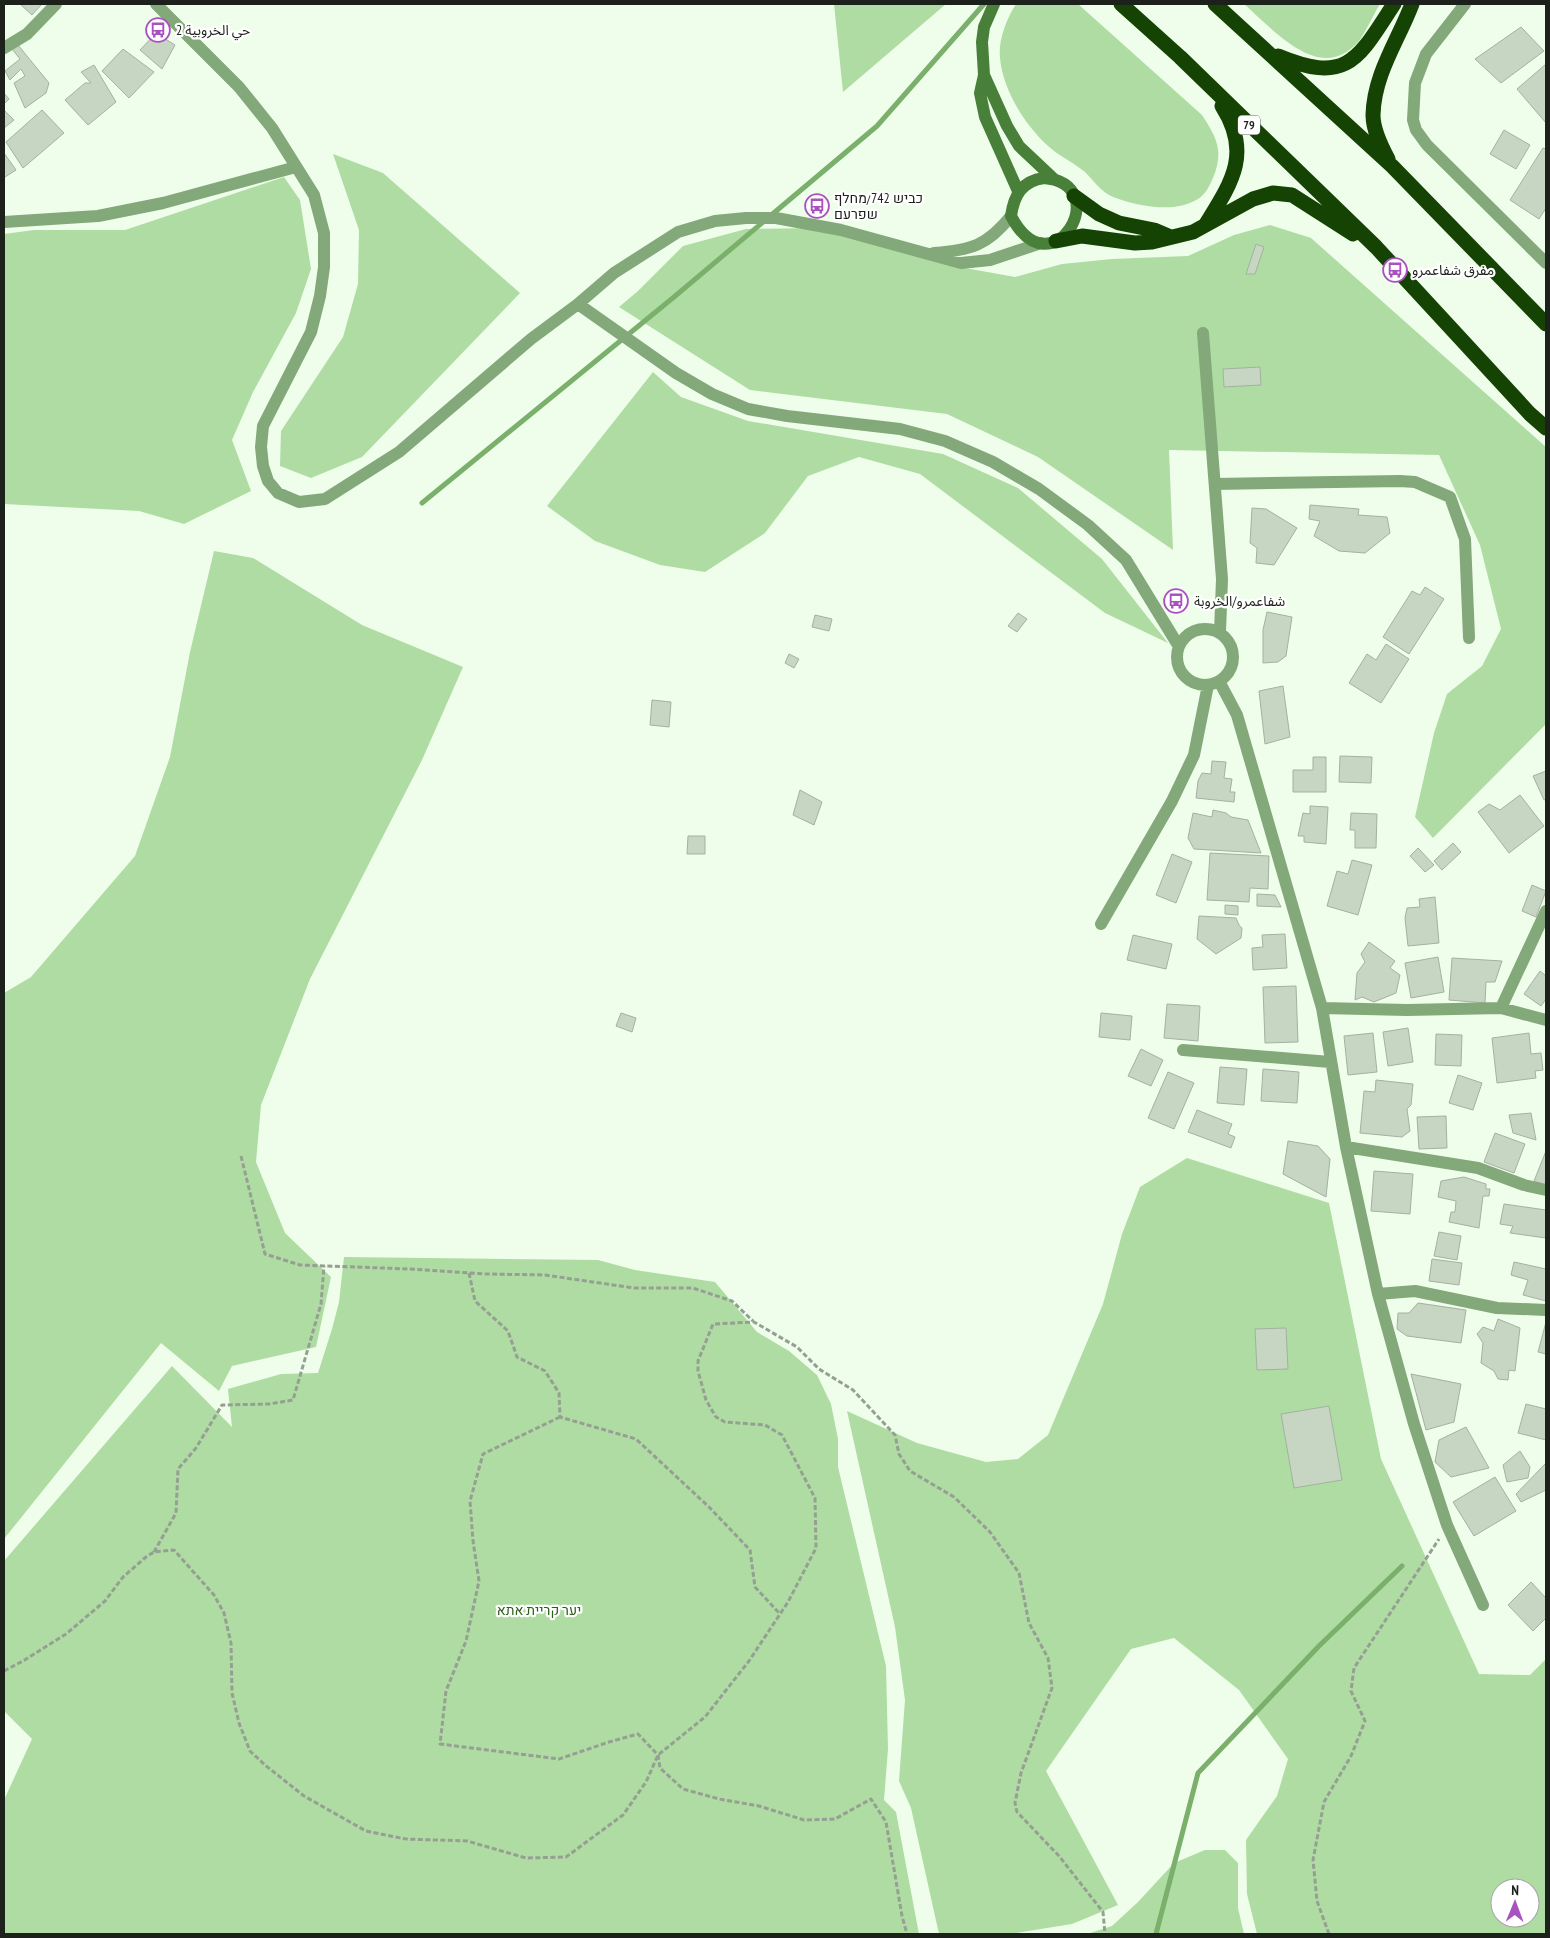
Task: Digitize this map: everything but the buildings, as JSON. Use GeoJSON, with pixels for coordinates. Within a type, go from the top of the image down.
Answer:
{"type":"FeatureCollection","features":[{"type":"Feature","properties":{"kind":"highway","name":"79"},"geometry":{"type":"LineString","coordinates":[[1121,4],[1180,58],[1376,247],[1530,414],[1546,428]]}},
{"type":"Feature","properties":{"kind":"highway"},"geometry":{"type":"LineString","coordinates":[[1215,4],[1392,166],[1546,324]]}},
{"type":"Feature","properties":{"kind":"highway"},"geometry":{"type":"LineString","coordinates":[[1267,51],[1311,68],[1334,68],[1348,63],[1372,39],[1394,4]]}},
{"type":"Feature","properties":{"kind":"highway"},"geometry":{"type":"LineString","coordinates":[[1392,166],[1381,145],[1373,116],[1376,87],[1381,70],[1400,34],[1412,4]]}},
{"type":"Feature","properties":{"kind":"highway"},"geometry":{"type":"LineString","coordinates":[[1180,58],[1219,100],[1232,121],[1236,134],[1237,149],[1233,175],[1229,186],[1205,225]]}},
{"type":"Feature","properties":{"kind":"highway"},"geometry":{"type":"LineString","coordinates":[[1048,242],[1092,236],[1135,243],[1152,242],[1168,236],[1192,232],[1253,199],[1273,193],[1292,195],[1376,247]]}},
{"type":"Feature","properties":{"kind":"highway"},"geometry":{"type":"LineString","coordinates":[[1074,196],[1095,212],[1119,223],[1154,230],[1168,236]]}},
{"type":"Feature","properties":{"kind":"street"},"geometry":{"type":"LineString","coordinates":[[4,48],[27,34],[56,4]]}},
{"type":"Feature","properties":{"kind":"street"},"geometry":{"type":"LineString","coordinates":[[156,4],[239,87],[272,128],[314,195],[324,233],[324,268],[320,296],[311,332],[263,426],[261,447],[268,481],[278,493],[299,502],[325,499],[399,452],[531,338],[578,304],[614,273],[678,232],[715,221],[776,218],[841,230],[961,263],[976,263],[1004,256],[1019,249],[1048,242],[1066,235],[1073,227],[1077,216],[1074,196],[1068,188],[1054,179],[1019,146],[1007,126],[984,75]]}},
{"type":"Feature","properties":{"kind":"street"},"geometry":{"type":"LineString","coordinates":[[994,4],[984,27],[982,42],[984,75],[980,93],[985,117],[1018,191]]}},
{"type":"Feature","properties":{"kind":"street"},"geometry":{"type":"LineString","coordinates":[[1464,4],[1426,54],[1415,84],[1412,120],[1426,146],[1546,263]]}},
{"type":"Feature","properties":{"kind":"street"},"geometry":{"type":"LineString","coordinates":[[4,222],[98,216],[164,204],[296,167]]}},
{"type":"Feature","properties":{"kind":"street"},"geometry":{"type":"LineString","coordinates":[[932,254],[956,251],[987,241],[999,231],[1011,216],[1018,191],[1025,184],[1033,180],[1054,179]]}},
{"type":"Feature","properties":{"kind":"street"},"geometry":{"type":"LineString","coordinates":[[1011,216],[1019,231],[1026,237],[1048,242]]}},
{"type":"Feature","properties":{"kind":"street"},"geometry":{"type":"LineString","coordinates":[[578,304],[676,373],[712,394],[748,409],[786,416],[900,429],[945,441],[993,462],[1039,489],[1088,525],[1126,560],[1178,645]]}},
{"type":"Feature","properties":{"kind":"street"},"geometry":{"type":"LineString","coordinates":[[1203,332],[1222,579],[1220,632]]}},
{"type":"Feature","properties":{"kind":"street"},"geometry":{"type":"LineString","coordinates":[[1215,484],[1400,481],[1415,482],[1450,497],[1464,539],[1469,638]]}},
{"type":"Feature","properties":{"kind":"street"},"geometry":{"type":"LineString","coordinates":[[1201,628],[1220,632],[1228,639],[1234,657],[1232,667],[1227,675],[1214,683],[1192,682],[1184,677],[1176,662],[1176,653],[1178,645],[1184,637],[1192,631],[1201,628]]}},
{"type":"Feature","properties":{"kind":"street"},"geometry":{"type":"LineString","coordinates":[[1101,924],[1172,801],[1194,755],[1214,683]]}},
{"type":"Feature","properties":{"kind":"street"},"geometry":{"type":"LineString","coordinates":[[1214,683],[1237,715],[1322,1008],[1346,1147],[1378,1294],[1414,1424],[1447,1526],[1483,1605]]}},
{"type":"Feature","properties":{"kind":"street"},"geometry":{"type":"LineString","coordinates":[[1501,1008],[1546,911]]}},
{"type":"Feature","properties":{"kind":"street"},"geometry":{"type":"LineString","coordinates":[[1322,1008],[1407,1010],[1501,1008],[1546,1020]]}},
{"type":"Feature","properties":{"kind":"street"},"geometry":{"type":"LineString","coordinates":[[1184,1050],[1330,1062]]}},
{"type":"Feature","properties":{"kind":"street"},"geometry":{"type":"LineString","coordinates":[[1346,1147],[1478,1168],[1524,1185],[1546,1190]]}},
{"type":"Feature","properties":{"kind":"street"},"geometry":{"type":"LineString","coordinates":[[1378,1294],[1415,1291],[1497,1308],[1546,1310]]}},
{"type":"Feature","properties":{"kind":"path"},"geometry":{"type":"LineString","coordinates":[[242,1156],[265,1254],[300,1265],[545,1276],[634,1288],[692,1288],[732,1302],[754,1322],[797,1347],[819,1369],[854,1390],[895,1435],[899,1454],[910,1471],[954,1497],[990,1532],[1020,1573],[1028,1623],[1048,1658],[1052,1688],[1021,1773],[1015,1803],[1017,1812],[1059,1856],[1103,1912],[1105,1934]]}},
{"type":"Feature","properties":{"kind":"path"},"geometry":{"type":"LineString","coordinates":[[4,1671],[66,1634],[105,1602],[123,1577],[154,1552],[176,1513],[178,1469],[196,1448],[222,1405],[269,1404],[294,1400],[321,1304],[324,1266]]}},
{"type":"Feature","properties":{"kind":"path"},"geometry":{"type":"LineString","coordinates":[[469,1273],[475,1301],[508,1331],[517,1357],[545,1371],[558,1393],[560,1417]]}},
{"type":"Feature","properties":{"kind":"path"},"geometry":{"type":"LineString","coordinates":[[154,1552],[174,1550],[214,1595],[224,1613],[231,1643],[232,1693],[239,1723],[250,1751],[264,1765],[304,1796],[366,1831],[406,1839],[467,1841],[526,1858],[566,1857],[623,1815],[646,1782],[658,1755],[706,1717],[749,1661],[780,1614],[816,1548],[815,1498],[782,1435],[765,1425],[725,1422],[716,1418],[706,1400],[698,1370],[698,1361],[713,1324],[754,1322]]}},
{"type":"Feature","properties":{"kind":"path"},"geometry":{"type":"LineString","coordinates":[[780,1614],[755,1587],[750,1550],[709,1507],[636,1439],[560,1417],[482,1454],[470,1501],[479,1581],[466,1641],[446,1691],[440,1744],[559,1759],[638,1734],[658,1755],[660,1768],[683,1789],[719,1799],[759,1806],[804,1820],[835,1819],[870,1799],[886,1822],[902,1916],[907,1934]]}},
{"type":"Feature","properties":{"kind":"path"},"geometry":{"type":"LineString","coordinates":[[1330,1934],[1317,1901],[1313,1860],[1324,1802],[1352,1756],[1365,1721],[1351,1692],[1354,1668],[1447,1526]]}},
{"type":"Feature","properties":{"kind":"green space"},"geometry":{"type":"Polygon","coordinates":[[[834,4],[946,4],[843,92],[834,4]]]}},
{"type":"Feature","properties":{"kind":"green space"},"geometry":{"type":"Polygon","coordinates":[[[1016,4],[1078,4],[1202,115],[1212,131],[1218,152],[1218,160],[1213,178],[1203,195],[1188,204],[1167,207],[1145,206],[1113,197],[1101,189],[1076,165],[1052,150],[1039,137],[1016,106],[1005,82],[1002,70],[1000,44],[1006,22],[1016,4]]]}},
{"type":"Feature","properties":{"kind":"green space"},"geometry":{"type":"Polygon","coordinates":[[[1244,4],[1380,4],[1359,41],[1344,53],[1329,58],[1313,56],[1298,49],[1283,39],[1244,4]]]}},
{"type":"Feature","properties":{"kind":"green space"},"geometry":{"type":"Polygon","coordinates":[[[333,154],[383,173],[520,293],[362,457],[311,478],[280,466],[281,431],[343,337],[358,284],[359,230],[333,154]]]}},
{"type":"Feature","properties":{"kind":"green space"},"geometry":{"type":"Polygon","coordinates":[[[284,177],[300,200],[311,269],[296,313],[253,392],[232,440],[251,491],[184,524],[139,511],[4,504],[4,234],[34,230],[125,230],[284,177]]]}},
{"type":"Feature","properties":{"kind":"green space"},"geometry":{"type":"Polygon","coordinates":[[[1270,225],[1311,238],[1546,447],[1546,724],[1433,838],[1415,817],[1434,733],[1447,694],[1482,666],[1501,629],[1480,545],[1439,455],[1169,450],[1173,550],[1038,457],[947,414],[750,390],[619,307],[638,291],[683,246],[746,229],[822,228],[954,266],[1015,277],[1062,264],[1112,259],[1188,256],[1234,235],[1270,225]]]}},
{"type":"Feature","properties":{"kind":"green space"},"geometry":{"type":"Polygon","coordinates":[[[653,372],[681,397],[748,421],[943,454],[1018,488],[1102,559],[1168,643],[1105,613],[920,474],[859,457],[808,476],[765,533],[705,572],[660,565],[595,541],[547,506],[653,372]]]}},
{"type":"Feature","properties":{"kind":"green space"},"geometry":{"type":"Polygon","coordinates":[[[214,551],[253,558],[362,625],[463,667],[422,760],[310,979],[261,1105],[256,1162],[285,1233],[331,1277],[316,1347],[232,1366],[219,1391],[161,1343],[4,1539],[4,993],[31,977],[135,856],[170,757],[190,652],[214,551]]]}},
{"type":"Feature","properties":{"kind":"green space"},"geometry":{"type":"Polygon","coordinates":[[[1187,1158],[1329,1203],[1381,1459],[1479,1674],[1530,1675],[1546,1659],[1546,1934],[1257,1934],[1247,1894],[1246,1840],[1277,1796],[1288,1759],[1239,1690],[1174,1638],[1131,1649],[1046,1771],[1118,1905],[1072,1924],[1010,1934],[939,1934],[911,1808],[899,1781],[905,1700],[895,1627],[847,1411],[917,1443],[986,1462],[1018,1459],[1048,1435],[1103,1304],[1122,1234],[1140,1187],[1187,1158]]]}},
{"type":"Feature","properties":{"kind":"green space","name":"יער קריית אתא"},"geometry":{"type":"Polygon","coordinates":[[[344,1257],[598,1260],[635,1270],[715,1282],[757,1332],[789,1351],[817,1375],[831,1404],[838,1439],[838,1467],[886,1666],[888,1749],[884,1800],[896,1812],[919,1934],[4,1934],[4,1800],[32,1739],[4,1711],[4,1561],[172,1366],[232,1427],[228,1389],[281,1374],[318,1373],[339,1302],[344,1257]]]}},
{"type":"Feature","properties":{"kind":"green space"},"geometry":{"type":"Polygon","coordinates":[[[1205,1850],[1225,1850],[1238,1863],[1238,1908],[1244,1934],[1087,1934],[1112,1926],[1138,1902],[1174,1863],[1205,1850]]]}},
{"type":"Feature","properties":{"kind":"waterway"},"geometry":{"type":"LineString","coordinates":[[422,503],[674,297],[877,126],[984,4]]}},
{"type":"Feature","properties":{"kind":"waterway"},"geometry":{"type":"LineString","coordinates":[[1156,1934],[1198,1773],[1319,1646],[1402,1566]]}},
{"type":"Feature","properties":{"kind":"place","name":"حي الخروبية 2"},"geometry":{"type":"Point","coordinates":[158,30]}},
{"type":"Feature","properties":{"kind":"place","name":"כביש 742/מחלף שפרעם"},"geometry":{"type":"Point","coordinates":[817,206]}},
{"type":"Feature","properties":{"kind":"place","name":"مفرق شفاعمرو"},"geometry":{"type":"Point","coordinates":[1395,270]}},
{"type":"Feature","properties":{"kind":"place","name":"شفاعمرو/الخروبة"},"geometry":{"type":"Point","coordinates":[1176,601]}}]}
